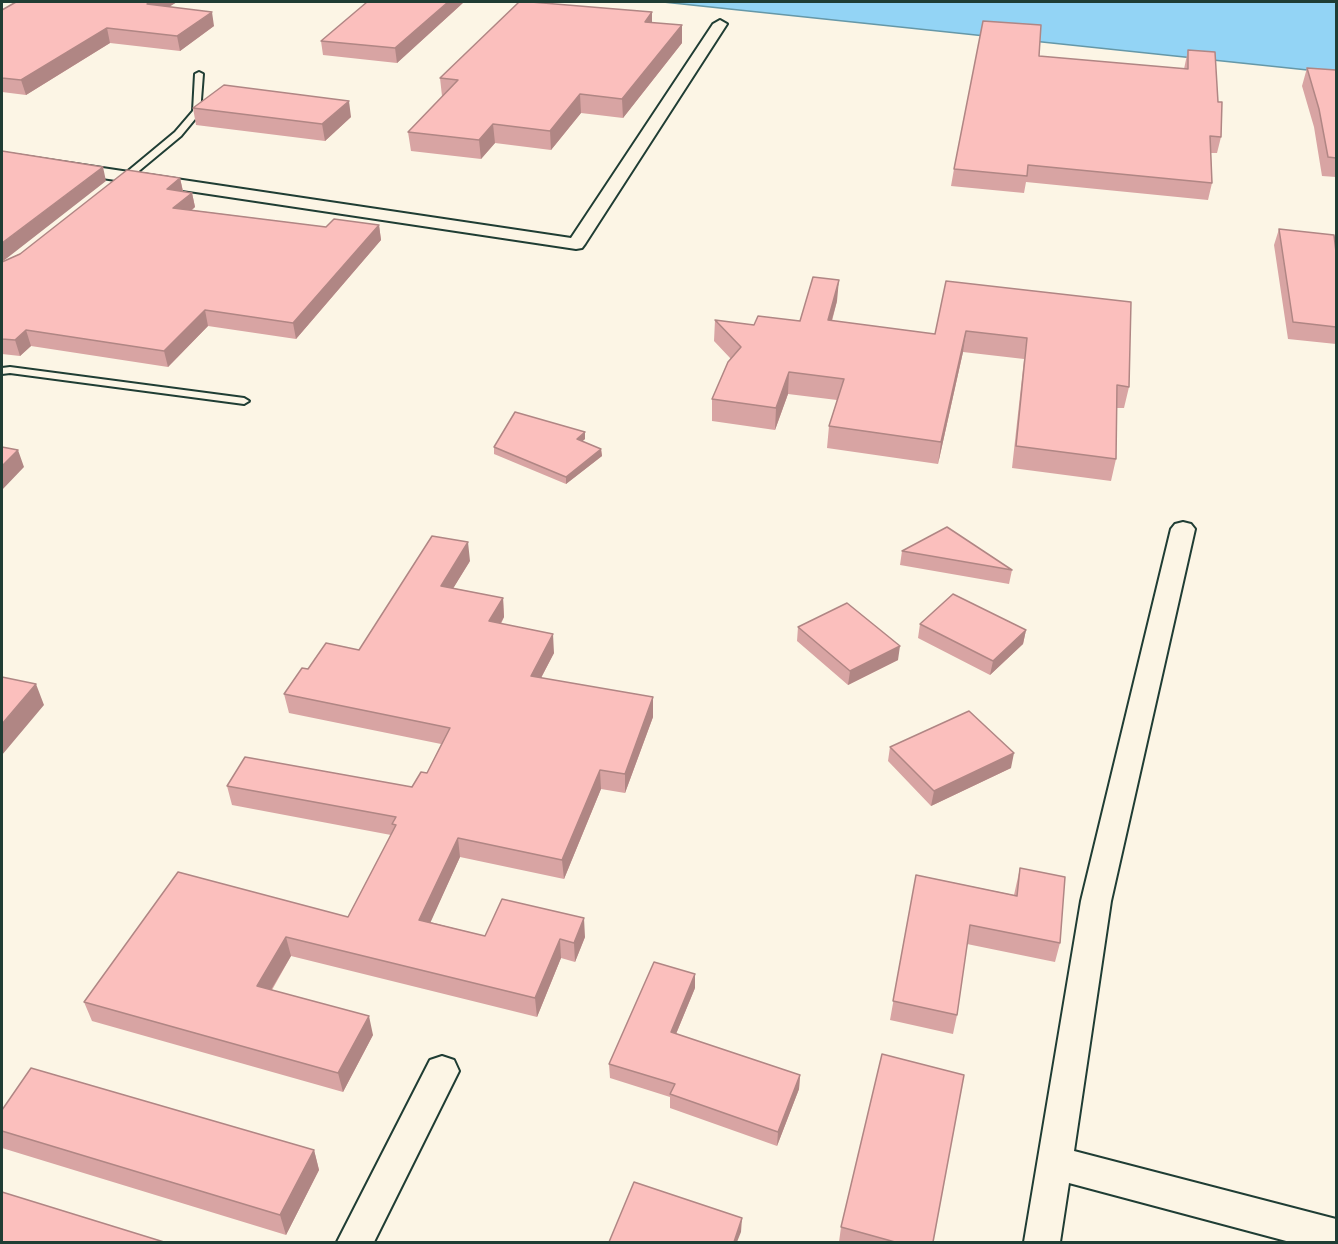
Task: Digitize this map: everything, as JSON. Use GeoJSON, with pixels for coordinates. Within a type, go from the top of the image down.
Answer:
{"type":"FeatureCollection","features":[{"type":"Feature","properties":{"kind":"street"},"geometry":{"type":"LineString","coordinates":[[2,158],[576,244],[720,24]]}},
{"type":"Feature","properties":{"kind":"street"},"geometry":{"type":"LineString","coordinates":[[107,192],[125,178]]}},
{"type":"Feature","properties":{"kind":"street"},"geometry":{"type":"LineString","coordinates":[[1042,1242],[1096,901],[1183,529]]}},
{"type":"Feature","properties":{"kind":"street"},"geometry":{"type":"LineString","coordinates":[[355,1242],[442,1071]]}},
{"type":"Feature","properties":{"kind":"street"},"geometry":{"type":"LineString","coordinates":[[1055,1163],[1336,1237]]}},
{"type":"Feature","properties":{"kind":"lane"},"geometry":{"type":"LineString","coordinates":[[125,178],[178,134],[197,111],[199,74]]}},
{"type":"Feature","properties":{"kind":"lane"},"geometry":{"type":"LineString","coordinates":[[2,372],[10,370],[244,401]]}},
{"type":"Feature","properties":{"kind":"water"},"geometry":{"type":"Polygon","coordinates":[[[663,2],[1336,2],[1336,73],[663,2]]]}},
{"type":"Feature","properties":{"kind":"building"},"geometry":{"type":"Polygon","coordinates":[[[16,2],[152,2],[147,4],[212,12],[177,36],[107,28],[21,80],[2,78],[2,10],[16,2]]]}},
{"type":"Feature","properties":{"kind":"building"},"geometry":{"type":"Polygon","coordinates":[[[367,2],[448,2],[395,48],[321,41],[367,2]]]}},
{"type":"Feature","properties":{"kind":"building"},"geometry":{"type":"Polygon","coordinates":[[[519,2],[652,12],[645,22],[682,25],[622,99],[580,94],[550,131],[493,124],[479,140],[408,132],[458,80],[440,78],[519,2]]]}},
{"type":"Feature","properties":{"kind":"building"},"geometry":{"type":"Polygon","coordinates":[[[983,21],[1041,25],[1039,56],[1188,69],[1188,50],[1215,52],[1218,102],[1222,102],[1221,137],[1210,136],[1212,183],[1028,165],[1027,176],[954,169],[983,21]]]}},
{"type":"Feature","properties":{"kind":"building"},"geometry":{"type":"Polygon","coordinates":[[[1307,68],[1336,70],[1336,158],[1328,157],[1319,109],[1307,68]]]}},
{"type":"Feature","properties":{"kind":"building"},"geometry":{"type":"Polygon","coordinates":[[[224,85],[349,101],[322,124],[193,108],[224,85]]]}},
{"type":"Feature","properties":{"kind":"building"},"geometry":{"type":"Polygon","coordinates":[[[2,151],[103,167],[2,243],[2,151]]]}},
{"type":"Feature","properties":{"kind":"building"},"geometry":{"type":"Polygon","coordinates":[[[127,170],[180,178],[167,189],[192,193],[173,208],[326,227],[334,219],[379,225],[293,323],[205,310],[164,351],[26,330],[15,340],[2,339],[2,262],[20,254],[127,170]]]}},
{"type":"Feature","properties":{"kind":"building"},"geometry":{"type":"Polygon","coordinates":[[[1279,229],[1334,235],[1336,327],[1293,322],[1279,229]]]}},
{"type":"Feature","properties":{"kind":"building"},"geometry":{"type":"Polygon","coordinates":[[[813,277],[839,280],[828,320],[935,334],[946,281],[1131,302],[1129,387],[1117,385],[1116,459],[1016,446],[1027,338],[966,331],[941,442],[829,426],[844,379],[789,372],[776,408],[712,399],[728,362],[741,347],[715,320],[754,325],[758,316],[800,321],[813,277]]]}},
{"type":"Feature","properties":{"kind":"building"},"geometry":{"type":"Polygon","coordinates":[[[515,412],[585,432],[577,439],[601,449],[566,477],[494,447],[515,412]]]}},
{"type":"Feature","properties":{"kind":"building"},"geometry":{"type":"Polygon","coordinates":[[[2,447],[18,450],[2,466],[2,447]]]}},
{"type":"Feature","properties":{"kind":"building"},"geometry":{"type":"Polygon","coordinates":[[[947,527],[1012,570],[902,551],[947,527]]]}},
{"type":"Feature","properties":{"kind":"building"},"geometry":{"type":"Polygon","coordinates":[[[432,536],[468,542],[441,586],[503,598],[489,621],[553,634],[531,676],[653,697],[625,774],[600,770],[562,860],[458,838],[419,920],[485,936],[502,899],[584,918],[574,943],[560,939],[535,998],[286,937],[257,986],[369,1016],[338,1073],[84,1002],[178,872],[348,917],[396,825],[392,824],[396,817],[227,786],[245,757],[412,787],[421,772],[427,773],[450,728],[284,694],[302,668],[308,669],[326,643],[359,650],[432,536]]]}},
{"type":"Feature","properties":{"kind":"building"},"geometry":{"type":"Polygon","coordinates":[[[953,594],[1026,630],[993,661],[920,624],[953,594]]]}},
{"type":"Feature","properties":{"kind":"building"},"geometry":{"type":"Polygon","coordinates":[[[847,603],[900,646],[850,671],[798,627],[847,603]]]}},
{"type":"Feature","properties":{"kind":"building"},"geometry":{"type":"Polygon","coordinates":[[[2,677],[36,684],[2,724],[2,677]]]}},
{"type":"Feature","properties":{"kind":"building"},"geometry":{"type":"Polygon","coordinates":[[[969,711],[1014,753],[934,791],[890,747],[969,711]]]}},
{"type":"Feature","properties":{"kind":"building"},"geometry":{"type":"Polygon","coordinates":[[[1020,868],[1065,877],[1060,943],[970,925],[957,1015],[893,1001],[916,875],[1017,896],[1020,868]]]}},
{"type":"Feature","properties":{"kind":"building"},"geometry":{"type":"Polygon","coordinates":[[[654,962],[695,974],[671,1032],[800,1075],[778,1132],[670,1094],[675,1084],[609,1064],[654,962]]]}},
{"type":"Feature","properties":{"kind":"building"},"geometry":{"type":"Polygon","coordinates":[[[882,1054],[964,1075],[933,1242],[895,1242],[841,1227],[882,1054]]]}},
{"type":"Feature","properties":{"kind":"building"},"geometry":{"type":"Polygon","coordinates":[[[31,1068],[314,1150],[280,1215],[2,1131],[2,1110],[31,1068]]]}},
{"type":"Feature","properties":{"kind":"building"},"geometry":{"type":"Polygon","coordinates":[[[634,1182],[742,1218],[734,1242],[609,1242],[634,1182]]]}},
{"type":"Feature","properties":{"kind":"building"},"geometry":{"type":"Polygon","coordinates":[[[2,1192],[164,1242],[2,1242],[2,1192]]]}}]}
